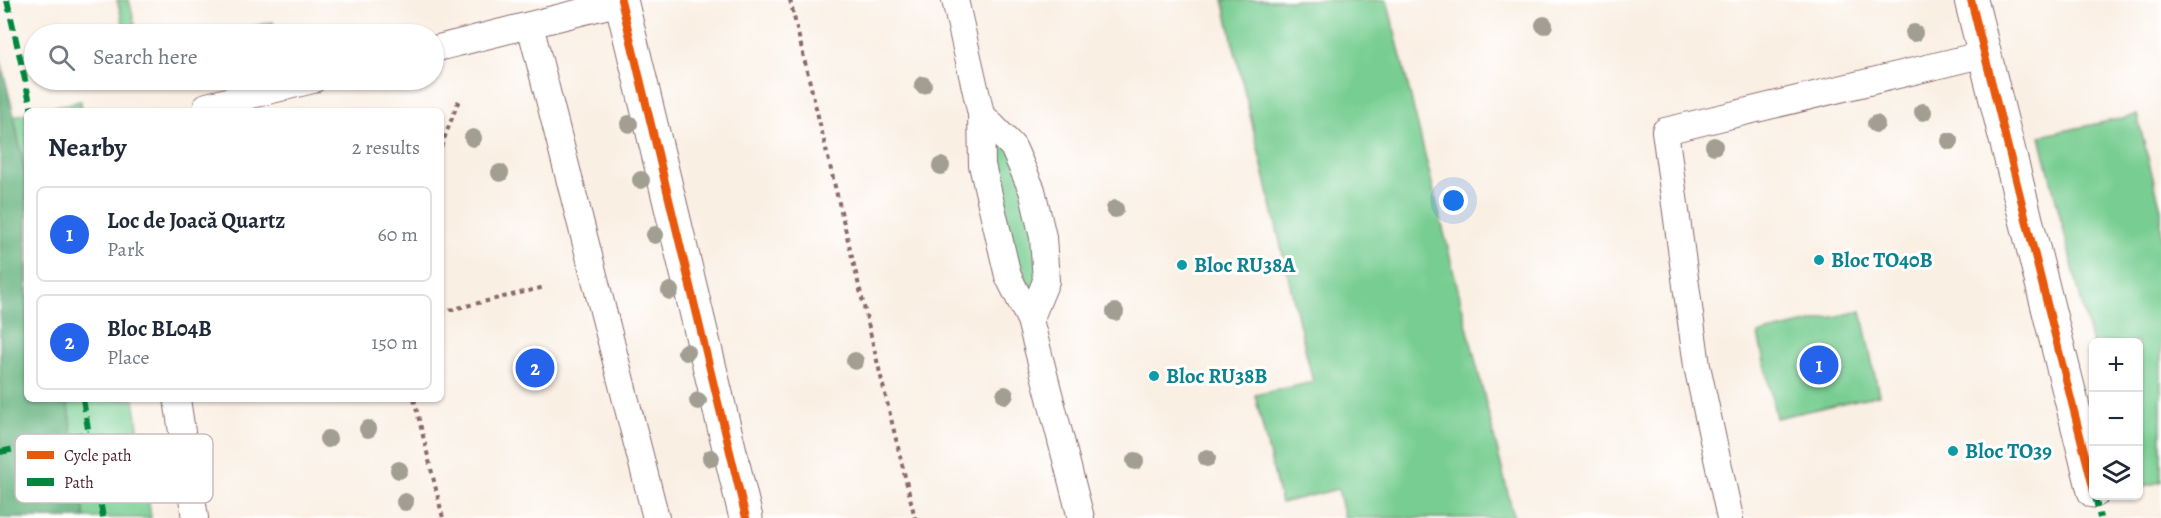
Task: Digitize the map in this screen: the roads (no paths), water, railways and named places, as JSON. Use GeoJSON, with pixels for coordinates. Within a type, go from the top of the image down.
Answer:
{"type":"FeatureCollection","features":[{"type":"Feature","properties":{"kind":"street"},"geometry":{"type":"LineString","coordinates":[[1971,0],[2089,473]]}},
{"type":"Feature","properties":{"kind":"street"},"geometry":{"type":"LineString","coordinates":[[621,1],[746,518]]}},
{"type":"Feature","properties":{"kind":"street"},"geometry":{"type":"LineString","coordinates":[[2096,500],[2100,518]]}},
{"type":"Feature","properties":{"kind":"lane"},"geometry":{"type":"LineString","coordinates":[[955,0],[981,114],[982,165],[1005,265],[1008,276],[1030,320],[1081,518]]}},
{"type":"Feature","properties":{"kind":"lane"},"geometry":{"type":"LineString","coordinates":[[444,46],[621,1]]}},
{"type":"Feature","properties":{"kind":"lane"},"geometry":{"type":"LineString","coordinates":[[530,25],[656,518]]}},
{"type":"Feature","properties":{"kind":"lane"},"geometry":{"type":"LineString","coordinates":[[1730,518],[1697,366],[1665,131],[1985,54]]}},
{"type":"Feature","properties":{"kind":"lane"},"geometry":{"type":"LineString","coordinates":[[207,108],[207,106],[272,90]]}},
{"type":"Feature","properties":{"kind":"lane"},"geometry":{"type":"LineString","coordinates":[[981,114],[1013,147],[1032,190],[1043,237],[1046,281],[1030,320]]}},
{"type":"Feature","properties":{"kind":"lane"},"geometry":{"type":"LineString","coordinates":[[177,402],[182,434]]}},
{"type":"Feature","properties":{"kind":"lane"},"geometry":{"type":"LineString","coordinates":[[193,503],[195,518]]}},
{"type":"Feature","properties":{"kind":"place","name":"Bloc TO40B"},"geometry":{"type":"Point","coordinates":[1819,260]}},
{"type":"Feature","properties":{"kind":"place","name":"Bloc RU38A"},"geometry":{"type":"Point","coordinates":[1182,265]}},
{"type":"Feature","properties":{"kind":"place","name":"Loc de Joacă Quartz"},"geometry":{"type":"Point","coordinates":[1819,365]}},
{"type":"Feature","properties":{"kind":"place","name":"Bloc BL04B"},"geometry":{"type":"Point","coordinates":[535,368]}},
{"type":"Feature","properties":{"kind":"place","name":"Bloc RU38B"},"geometry":{"type":"Point","coordinates":[1154,376]}},
{"type":"Feature","properties":{"kind":"place","name":"Bloc TO39"},"geometry":{"type":"Point","coordinates":[1953,451]}}]}
